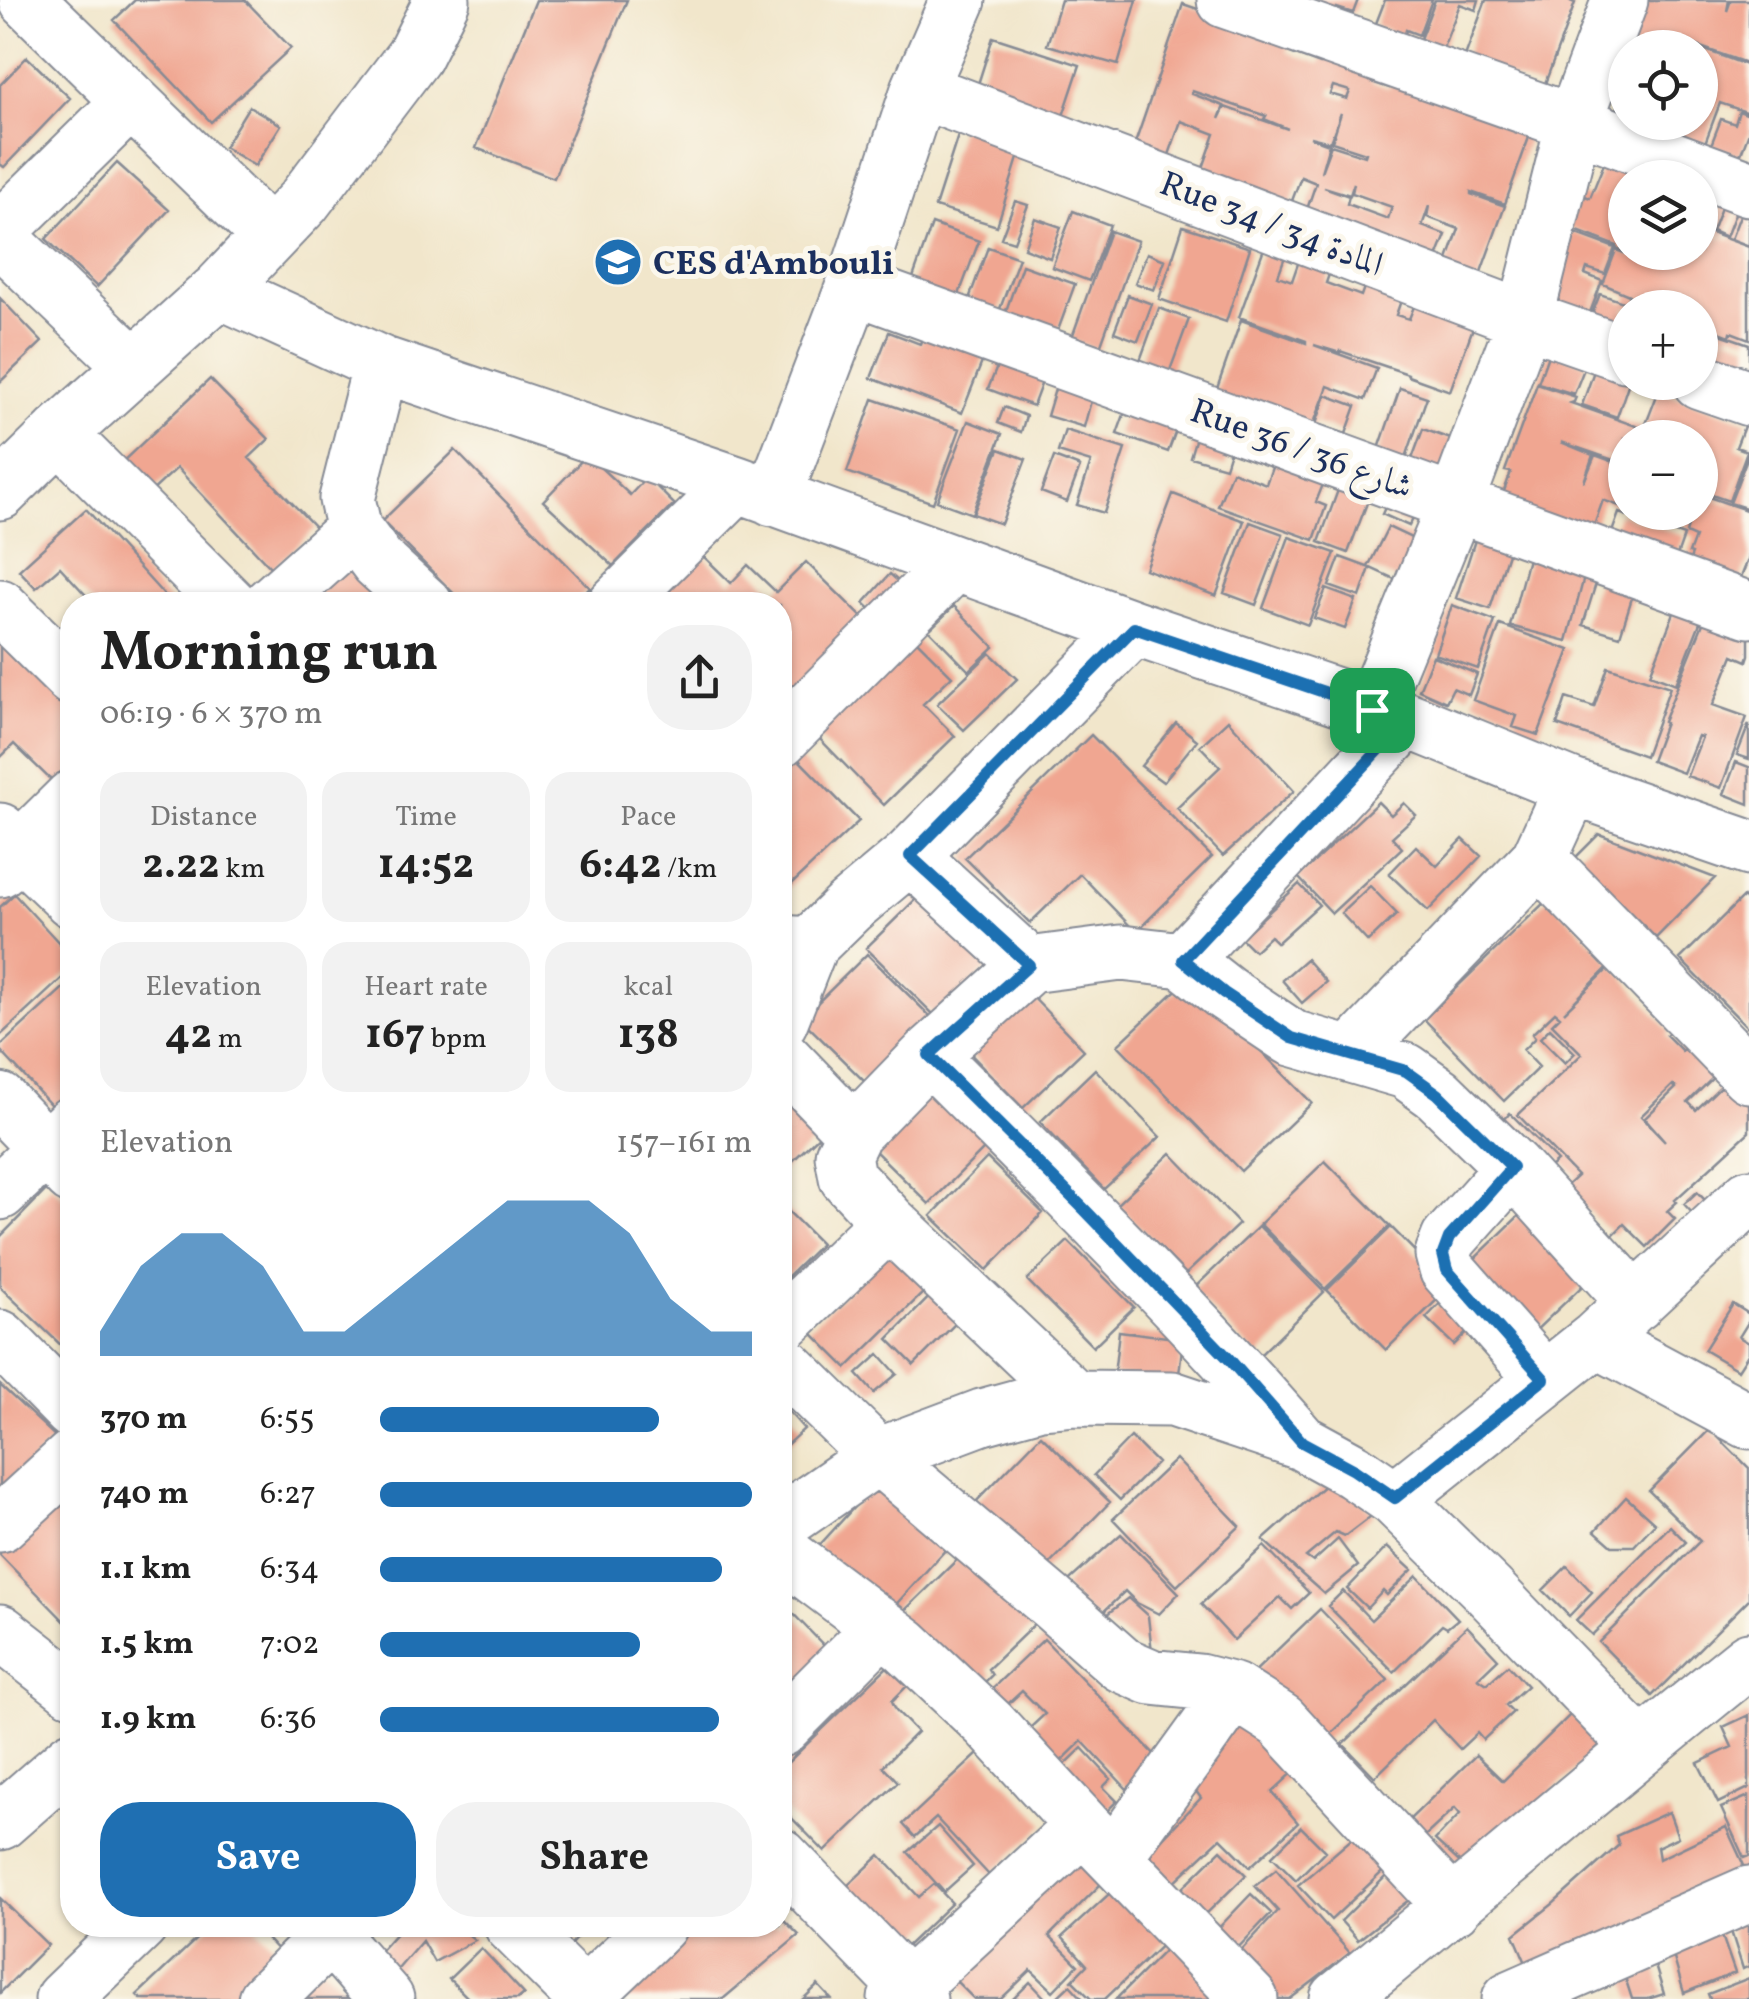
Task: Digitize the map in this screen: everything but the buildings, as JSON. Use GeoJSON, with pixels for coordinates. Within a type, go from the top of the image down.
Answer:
{"type":"FeatureCollection","features":[{"type":"Feature","properties":{"kind":"street"},"geometry":{"type":"LineString","coordinates":[[27,0],[270,236]]}},
{"type":"Feature","properties":{"kind":"street"},"geometry":{"type":"LineString","coordinates":[[0,492],[219,290],[303,202],[414,56],[442,0]]}},
{"type":"Feature","properties":{"kind":"street"},"geometry":{"type":"LineString","coordinates":[[641,592],[755,491],[854,286],[919,90],[958,0]]}},
{"type":"Feature","properties":{"kind":"street"},"geometry":{"type":"LineString","coordinates":[[1225,0],[1749,188]]}},
{"type":"Feature","properties":{"kind":"street"},"geometry":{"type":"LineString","coordinates":[[1183,960],[1390,715],[1456,503],[1525,319],[1574,124],[1620,0]]}},
{"type":"Feature","properties":{"kind":"street","name":"Rue 34 / المادة 34"},"geometry":{"type":"LineString","coordinates":[[919,90],[1608,348]]}},
{"type":"Feature","properties":{"kind":"street"},"geometry":{"type":"LineString","coordinates":[[0,230],[131,101]]}},
{"type":"Feature","properties":{"kind":"street"},"geometry":{"type":"LineString","coordinates":[[0,238],[134,366]]}},
{"type":"Feature","properties":{"kind":"street","name":"Rue 36 / شارع 36"},"geometry":{"type":"LineString","coordinates":[[854,286],[1749,610]]}},
{"type":"Feature","properties":{"kind":"street"},"geometry":{"type":"LineString","coordinates":[[219,290],[381,364],[1390,715],[1572,787],[1749,848]]}},
{"type":"Feature","properties":{"kind":"street"},"geometry":{"type":"LineString","coordinates":[[381,364],[347,499],[354,530],[378,562],[411,592]]}},
{"type":"Feature","properties":{"kind":"street"},"geometry":{"type":"LineString","coordinates":[[1718,387],[1749,398]]}},
{"type":"Feature","properties":{"kind":"street"},"geometry":{"type":"LineString","coordinates":[[60,434],[217,592]]}},
{"type":"Feature","properties":{"kind":"street"},"geometry":{"type":"LineString","coordinates":[[285,592],[354,530]]}},
{"type":"Feature","properties":{"kind":"street"},"geometry":{"type":"LineString","coordinates":[[792,719],[955,563]]}},
{"type":"Feature","properties":{"kind":"street"},"geometry":{"type":"LineString","coordinates":[[0,607],[60,666]]}},
{"type":"Feature","properties":{"kind":"street"},"geometry":{"type":"LineString","coordinates":[[795,944],[848,908],[910,856],[1134,628]]}},
{"type":"Feature","properties":{"kind":"street"},"geometry":{"type":"LineString","coordinates":[[1351,1055],[1540,860],[1572,787]]}},
{"type":"Feature","properties":{"kind":"street"},"geometry":{"type":"LineString","coordinates":[[60,808],[7,850],[60,891]]}},
{"type":"Feature","properties":{"kind":"street"},"geometry":{"type":"LineString","coordinates":[[910,856],[1029,965]]}},
{"type":"Feature","properties":{"kind":"street"},"geometry":{"type":"LineString","coordinates":[[1540,860],[1749,1075]]}},
{"type":"Feature","properties":{"kind":"street"},"geometry":{"type":"LineString","coordinates":[[1074,1398],[889,1222],[847,1177],[843,1155],[854,1132],[929,1055],[1029,965],[1121,953],[1183,960],[1292,1038],[1406,1071],[1438,1094],[1512,1167],[1636,1302]]}},
{"type":"Feature","properties":{"kind":"street"},"geometry":{"type":"LineString","coordinates":[[929,1055],[1229,1359],[1302,1442]]}},
{"type":"Feature","properties":{"kind":"street"},"geometry":{"type":"LineString","coordinates":[[792,1067],[854,1132]]}},
{"type":"Feature","properties":{"kind":"street"},"geometry":{"type":"LineString","coordinates":[[0,1101],[60,1147]]}},
{"type":"Feature","properties":{"kind":"street"},"geometry":{"type":"LineString","coordinates":[[0,1192],[60,1153]]}},
{"type":"Feature","properties":{"kind":"street"},"geometry":{"type":"LineString","coordinates":[[1512,1167],[1449,1238],[1443,1254],[1447,1270],[1544,1379]]}},
{"type":"Feature","properties":{"kind":"street"},"geometry":{"type":"LineString","coordinates":[[1395,1498],[1596,1339],[1749,1197]]}},
{"type":"Feature","properties":{"kind":"street"},"geometry":{"type":"LineString","coordinates":[[792,1315],[889,1222]]}},
{"type":"Feature","properties":{"kind":"street"},"geometry":{"type":"LineString","coordinates":[[0,1338],[60,1400]]}},
{"type":"Feature","properties":{"kind":"street"},"geometry":{"type":"LineString","coordinates":[[1596,1339],[1749,1421]]}},
{"type":"Feature","properties":{"kind":"street"},"geometry":{"type":"LineString","coordinates":[[792,1372],[878,1456],[1121,1664],[1151,1676],[1234,1691],[1281,1720],[1452,1906]]}},
{"type":"Feature","properties":{"kind":"street"},"geometry":{"type":"LineString","coordinates":[[792,1516],[878,1456],[982,1417],[1040,1401],[1172,1399],[1302,1442],[1395,1498],[1640,1747]]}},
{"type":"Feature","properties":{"kind":"street"},"geometry":{"type":"LineString","coordinates":[[0,1524],[60,1469]]}},
{"type":"Feature","properties":{"kind":"street"},"geometry":{"type":"LineString","coordinates":[[792,1560],[905,1645],[989,1724],[1250,1999]]}},
{"type":"Feature","properties":{"kind":"street"},"geometry":{"type":"LineString","coordinates":[[792,1718],[881,1628]]}},
{"type":"Feature","properties":{"kind":"street"},"geometry":{"type":"LineString","coordinates":[[0,1632],[60,1679]]}},
{"type":"Feature","properties":{"kind":"street"},"geometry":{"type":"LineString","coordinates":[[1338,1999],[1749,1660]]}},
{"type":"Feature","properties":{"kind":"street"},"geometry":{"type":"LineString","coordinates":[[792,1869],[908,1995],[1098,1841],[1234,1691]]}},
{"type":"Feature","properties":{"kind":"street"},"geometry":{"type":"LineString","coordinates":[[0,1822],[60,1770]]}},
{"type":"Feature","properties":{"kind":"street"},"geometry":{"type":"LineString","coordinates":[[1510,1999],[1749,1894]]}},
{"type":"Feature","properties":{"kind":"street"},"geometry":{"type":"LineString","coordinates":[[93,1989],[131,1937]]}},
{"type":"Feature","properties":{"kind":"street"},"geometry":{"type":"LineString","coordinates":[[266,1999],[331,1937]]}},
{"type":"Feature","properties":{"kind":"street"},"geometry":{"type":"LineString","coordinates":[[341,1937],[386,1999]]}},
{"type":"Feature","properties":{"kind":"street"},"geometry":{"type":"LineString","coordinates":[[524,1937],[584,1998],[647,1937]]}},
{"type":"Feature","properties":{"kind":"place","name":"CES d'Ambouli"},"geometry":{"type":"Point","coordinates":[618,262]}},
{"type":"Feature","properties":{"kind":"route"},"geometry":{"type":"LineString","coordinates":[[1134,628],[1372,710],[1407,720],[1183,960],[1292,1038],[1406,1071],[1438,1094],[1512,1167],[1449,1238],[1443,1254],[1447,1270],[1544,1379],[1395,1498],[1302,1442],[1229,1359],[929,1055],[1029,965],[910,856],[1134,628]]}}]}
